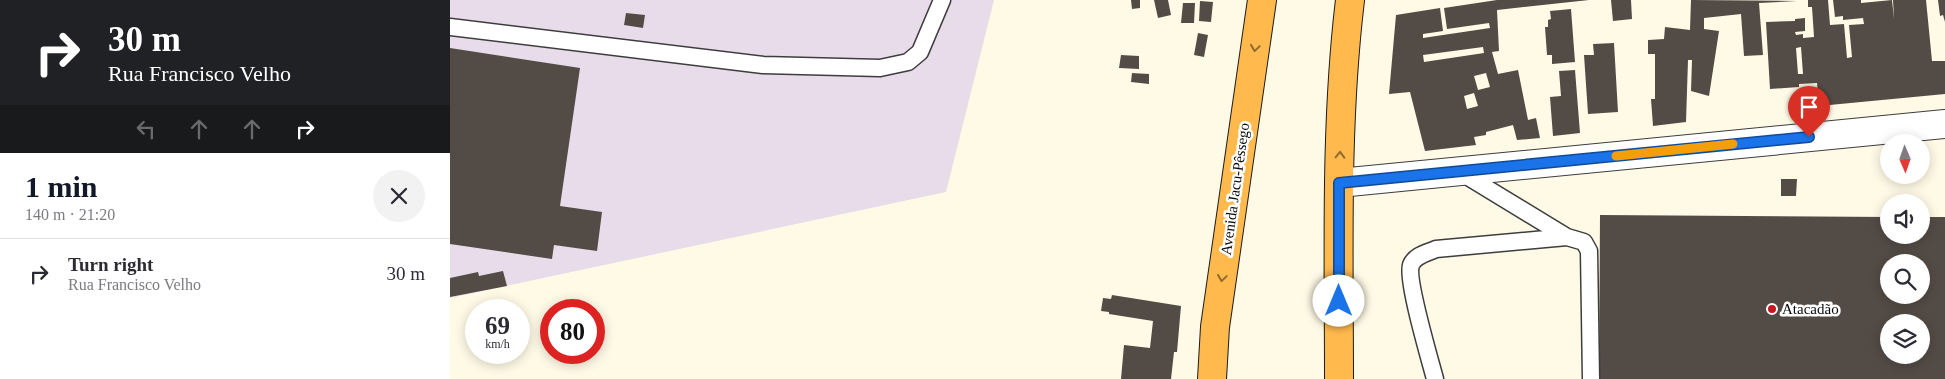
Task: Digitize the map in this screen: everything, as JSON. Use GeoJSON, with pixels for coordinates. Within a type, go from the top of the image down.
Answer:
{"type":"FeatureCollection","features":[{"type":"Feature","properties":{"kind":"highway","name":"Avenida Jacu-Pêssego"},"geometry":{"type":"LineString","coordinates":[[1212,379],[1215,327],[1262,0]]}},
{"type":"Feature","properties":{"kind":"highway"},"geometry":{"type":"LineString","coordinates":[[1339,379],[1339,183],[1350,0]]}},
{"type":"Feature","properties":{"kind":"street"},"geometry":{"type":"LineString","coordinates":[[1339,183],[1945,124]]}},
{"type":"Feature","properties":{"kind":"lane"},"geometry":{"type":"LineString","coordinates":[[450,27],[763,65],[880,68],[908,62],[920,52],[942,0]]}},
{"type":"Feature","properties":{"kind":"lane"},"geometry":{"type":"LineString","coordinates":[[1458,171],[1568,237],[1584,242],[1589,251],[1591,379]]}},
{"type":"Feature","properties":{"kind":"lane"},"geometry":{"type":"LineString","coordinates":[[1435,379],[1413,291],[1410,272],[1413,260],[1436,249],[1568,237]]}},
{"type":"Feature","properties":{"kind":"shaded area"},"geometry":{"type":"Polygon","coordinates":[[[450,0],[994,0],[946,192],[450,298],[450,0]]]}},
{"type":"Feature","properties":{"kind":"building"},"geometry":{"type":"Polygon","coordinates":[[[1131,0],[1140,0],[1140,8],[1132,9],[1131,0]]]}},
{"type":"Feature","properties":{"kind":"building"},"geometry":{"type":"Polygon","coordinates":[[[1154,0],[1168,0],[1171,15],[1158,18],[1154,0]]]}},
{"type":"Feature","properties":{"kind":"building"},"geometry":{"type":"Polygon","coordinates":[[[1497,0],[1589,0],[1497,10],[1499,51],[1492,52],[1498,74],[1518,70],[1528,120],[1536,118],[1540,138],[1517,140],[1513,125],[1486,132],[1486,135],[1474,137],[1476,145],[1425,151],[1410,92],[1389,94],[1396,15],[1440,8],[1443,31],[1423,34],[1423,38],[1490,28],[1489,23],[1447,29],[1444,8],[1497,0]],[[1483,47],[1423,55],[1424,62],[1484,53],[1483,47]],[[1486,73],[1474,76],[1478,90],[1490,87],[1486,73]],[[1474,93],[1464,96],[1467,109],[1478,106],[1474,93]]]}},
{"type":"Feature","properties":{"kind":"building"},"geometry":{"type":"Polygon","coordinates":[[[1611,0],[1631,0],[1632,19],[1613,21],[1611,0]]]}},
{"type":"Feature","properties":{"kind":"building"},"geometry":{"type":"Polygon","coordinates":[[[1691,0],[1797,1],[1759,3],[1763,55],[1744,56],[1741,14],[1704,18],[1704,29],[1719,31],[1709,96],[1691,91],[1692,60],[1688,60],[1686,122],[1653,126],[1651,99],[1655,99],[1655,54],[1648,54],[1648,40],[1664,39],[1665,27],[1690,30],[1691,0]]]}},
{"type":"Feature","properties":{"kind":"building"},"geometry":{"type":"Polygon","coordinates":[[[1808,0],[1828,0],[1830,25],[1844,24],[1847,58],[1852,57],[1849,25],[1864,24],[1863,18],[1843,20],[1843,16],[1835,17],[1833,0],[1861,0],[1861,3],[1892,0],[1894,19],[1893,0],[1926,0],[1932,61],[1945,61],[1945,94],[1819,106],[1817,83],[1799,84],[1799,87],[1770,89],[1766,22],[1795,21],[1795,19],[1805,18],[1805,31],[1795,32],[1796,35],[1803,34],[1803,38],[1814,37],[1812,7],[1808,7],[1808,0]],[[1801,47],[1796,48],[1798,74],[1803,74],[1801,47]]]}},
{"type":"Feature","properties":{"kind":"building"},"geometry":{"type":"Polygon","coordinates":[[[1938,0],[1945,0],[1945,22],[1943,15],[1940,16],[1938,0]]]}},
{"type":"Feature","properties":{"kind":"building"},"geometry":{"type":"Polygon","coordinates":[[[1200,1],[1213,2],[1211,22],[1199,21],[1200,1]]]}},
{"type":"Feature","properties":{"kind":"building"},"geometry":{"type":"Polygon","coordinates":[[[1183,3],[1195,3],[1194,23],[1181,23],[1183,3]]]}},
{"type":"Feature","properties":{"kind":"building"},"geometry":{"type":"Polygon","coordinates":[[[1571,9],[1575,62],[1552,64],[1552,55],[1547,55],[1545,27],[1548,27],[1548,20],[1551,19],[1550,11],[1571,9]]]}},
{"type":"Feature","properties":{"kind":"building"},"geometry":{"type":"Polygon","coordinates":[[[626,13],[645,15],[643,28],[624,25],[626,13]]]}},
{"type":"Feature","properties":{"kind":"building"},"geometry":{"type":"Polygon","coordinates":[[[1198,33],[1208,35],[1204,57],[1194,55],[1198,33]]]}},
{"type":"Feature","properties":{"kind":"building"},"geometry":{"type":"Polygon","coordinates":[[[1614,43],[1618,112],[1588,114],[1584,55],[1594,55],[1593,44],[1614,43]]]}},
{"type":"Feature","properties":{"kind":"building"},"geometry":{"type":"Polygon","coordinates":[[[450,48],[580,68],[560,206],[602,212],[597,251],[554,245],[552,259],[450,244],[450,48]]]}},
{"type":"Feature","properties":{"kind":"building"},"geometry":{"type":"Polygon","coordinates":[[[1121,55],[1139,56],[1139,69],[1119,68],[1121,55]]]}},
{"type":"Feature","properties":{"kind":"building"},"geometry":{"type":"Polygon","coordinates":[[[1575,70],[1580,133],[1553,136],[1550,97],[1561,96],[1559,71],[1575,70]]]}},
{"type":"Feature","properties":{"kind":"building"},"geometry":{"type":"Polygon","coordinates":[[[1132,73],[1149,74],[1149,84],[1131,82],[1132,73]]]}},
{"type":"Feature","properties":{"kind":"building"},"geometry":{"type":"Polygon","coordinates":[[[1781,179],[1797,179],[1796,196],[1781,196],[1781,179]]]}},
{"type":"Feature","properties":{"kind":"building","name":"Atacadão"},"geometry":{"type":"Polygon","coordinates":[[[1600,215],[1880,217],[1880,244],[1930,244],[1930,217],[1945,217],[1945,379],[1599,379],[1600,215]]]}},
{"type":"Feature","properties":{"kind":"building"},"geometry":{"type":"Polygon","coordinates":[[[503,271],[507,286],[450,297],[450,278],[478,272],[479,276],[503,271]]]}},
{"type":"Feature","properties":{"kind":"building"},"geometry":{"type":"Polygon","coordinates":[[[1112,295],[1181,306],[1177,352],[1174,352],[1171,379],[1121,379],[1124,345],[1150,348],[1153,321],[1101,311],[1103,298],[1111,299],[1112,295]]]}},
{"type":"Feature","properties":{"kind":"slow traffic"},"geometry":{"type":"LineString","coordinates":[[1616,156],[1733,144]]}},
{"type":"Feature","properties":{"kind":"place","name":"Atacadão"},"geometry":{"type":"Point","coordinates":[1772,309]}},
{"type":"Feature","properties":{"kind":"route"},"geometry":{"type":"LineString","coordinates":[[1339,301],[1339,183],[1809,137]]}}]}
